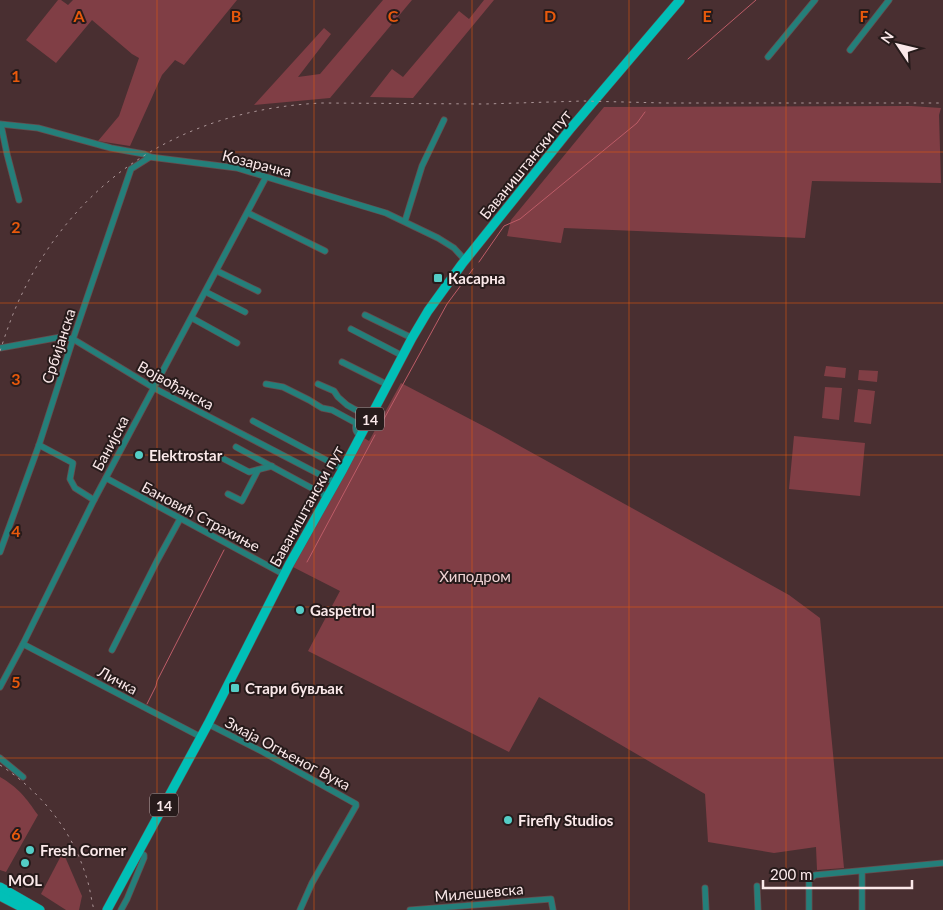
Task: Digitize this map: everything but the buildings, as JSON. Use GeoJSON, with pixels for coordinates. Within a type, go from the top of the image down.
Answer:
{"type":"FeatureCollection","features":[{"type":"Feature","properties":{"kind":"main road","name":"Баваништански пут"},"geometry":{"type":"LineString","coordinates":[[107,910],[428,311],[465,260],[571,128],[680,0]]}},
{"type":"Feature","properties":{"kind":"main road"},"geometry":{"type":"LineString","coordinates":[[0,886],[40,910]]}},
{"type":"Feature","properties":{"kind":"main road"},"geometry":{"type":"LineString","coordinates":[[0,896],[27,910]]}},
{"type":"Feature","properties":{"kind":"street"},"geometry":{"type":"LineString","coordinates":[[768,57],[815,0]]}},
{"type":"Feature","properties":{"kind":"street"},"geometry":{"type":"LineString","coordinates":[[850,50],[890,0]]}},
{"type":"Feature","properties":{"kind":"street"},"geometry":{"type":"LineString","coordinates":[[405,221],[422,166],[444,120]]}},
{"type":"Feature","properties":{"kind":"street","name":"Козарачка"},"geometry":{"type":"LineString","coordinates":[[1,124],[38,128],[150,157],[237,168],[386,213],[438,238],[454,248],[465,260]]}},
{"type":"Feature","properties":{"kind":"street"},"geometry":{"type":"LineString","coordinates":[[1,124],[19,200]]}},
{"type":"Feature","properties":{"kind":"street","name":"Србијанска"},"geometry":{"type":"LineString","coordinates":[[0,552],[39,445],[131,169],[150,157]]}},
{"type":"Feature","properties":{"kind":"street","name":"Банијска"},"geometry":{"type":"LineString","coordinates":[[0,687],[94,500],[266,177]]}},
{"type":"Feature","properties":{"kind":"street"},"geometry":{"type":"LineString","coordinates":[[248,213],[325,252]]}},
{"type":"Feature","properties":{"kind":"street"},"geometry":{"type":"LineString","coordinates":[[217,271],[258,292]]}},
{"type":"Feature","properties":{"kind":"street"},"geometry":{"type":"LineString","coordinates":[[206,292],[245,312]]}},
{"type":"Feature","properties":{"kind":"street"},"geometry":{"type":"LineString","coordinates":[[365,315],[412,338]]}},
{"type":"Feature","properties":{"kind":"street"},"geometry":{"type":"LineString","coordinates":[[192,318],[238,343]]}},
{"type":"Feature","properties":{"kind":"street"},"geometry":{"type":"LineString","coordinates":[[350,330],[403,356]]}},
{"type":"Feature","properties":{"kind":"street"},"geometry":{"type":"LineString","coordinates":[[0,348],[61,337],[73,339]]}},
{"type":"Feature","properties":{"kind":"street","name":"Војвођанска"},"geometry":{"type":"LineString","coordinates":[[73,339],[154,388],[336,483]]}},
{"type":"Feature","properties":{"kind":"street"},"geometry":{"type":"LineString","coordinates":[[342,362],[388,386]]}},
{"type":"Feature","properties":{"kind":"street"},"geometry":{"type":"LineString","coordinates":[[266,384],[283,387],[322,408],[332,410],[356,423],[355,429],[361,436]]}},
{"type":"Feature","properties":{"kind":"street"},"geometry":{"type":"LineString","coordinates":[[318,384],[334,391],[347,405],[370,418]]}},
{"type":"Feature","properties":{"kind":"street"},"geometry":{"type":"LineString","coordinates":[[252,421],[343,469]]}},
{"type":"Feature","properties":{"kind":"street"},"geometry":{"type":"LineString","coordinates":[[39,445],[73,463],[70,478],[75,488],[94,500]]}},
{"type":"Feature","properties":{"kind":"street"},"geometry":{"type":"LineString","coordinates":[[236,447],[328,496]]}},
{"type":"Feature","properties":{"kind":"street"},"geometry":{"type":"LineString","coordinates":[[224,459],[249,472],[272,466]]}},
{"type":"Feature","properties":{"kind":"street"},"geometry":{"type":"LineString","coordinates":[[228,494],[242,501],[258,470]]}},
{"type":"Feature","properties":{"kind":"street","name":"Бановић Страхиње"},"geometry":{"type":"LineString","coordinates":[[106,478],[285,575]]}},
{"type":"Feature","properties":{"kind":"street"},"geometry":{"type":"LineString","coordinates":[[112,650],[180,519]]}},
{"type":"Feature","properties":{"kind":"street","name":"Личка"},"geometry":{"type":"LineString","coordinates":[[23,644],[201,737]]}},
{"type":"Feature","properties":{"kind":"street","name":"Змаја Огњеног Вука"},"geometry":{"type":"LineString","coordinates":[[208,724],[263,752],[356,804],[312,883],[300,910]]}},
{"type":"Feature","properties":{"kind":"street"},"geometry":{"type":"LineString","coordinates":[[0,758],[22,776]]}},
{"type":"Feature","properties":{"kind":"street"},"geometry":{"type":"LineString","coordinates":[[121,910],[128,899],[144,858],[144,855],[139,852]]}},
{"type":"Feature","properties":{"kind":"street"},"geometry":{"type":"LineString","coordinates":[[809,910],[809,880],[815,875],[943,863]]}},
{"type":"Feature","properties":{"kind":"street"},"geometry":{"type":"LineString","coordinates":[[862,871],[862,910]]}},
{"type":"Feature","properties":{"kind":"street"},"geometry":{"type":"LineString","coordinates":[[757,886],[758,910]]}},
{"type":"Feature","properties":{"kind":"street"},"geometry":{"type":"LineString","coordinates":[[705,888],[706,910]]}},
{"type":"Feature","properties":{"kind":"street","name":"Милешевска"},"geometry":{"type":"LineString","coordinates":[[410,910],[551,898],[553,910]]}},
{"type":"Feature","properties":{"kind":"green space"},"geometry":{"type":"Polygon","coordinates":[[[58,0],[68,5],[73,0],[237,0],[184,65],[175,60],[162,75],[130,146],[98,141],[119,116],[139,58],[92,20],[56,63],[26,40],[58,0]]]}},
{"type":"Feature","properties":{"kind":"green space"},"geometry":{"type":"Polygon","coordinates":[[[383,0],[412,0],[330,98],[254,105],[324,28],[331,34],[298,77],[320,74],[383,0]]]}},
{"type":"Feature","properties":{"kind":"green space"},"geometry":{"type":"Polygon","coordinates":[[[484,0],[494,0],[413,98],[370,97],[392,69],[403,77],[459,11],[469,19],[484,0]]]}},
{"type":"Feature","properties":{"kind":"green space"},"geometry":{"type":"Polygon","coordinates":[[[911,106],[941,108],[939,115],[941,183],[812,181],[805,238],[564,228],[561,243],[507,236],[511,220],[604,107],[911,106]]]}},
{"type":"Feature","properties":{"kind":"green space"},"geometry":{"type":"Polygon","coordinates":[[[826,366],[846,368],[845,378],[824,376],[826,366]]]}},
{"type":"Feature","properties":{"kind":"green space"},"geometry":{"type":"Polygon","coordinates":[[[859,370],[878,371],[877,382],[858,380],[859,370]]]}},
{"type":"Feature","properties":{"kind":"green space","name":"Хиподром"},"geometry":{"type":"Polygon","coordinates":[[[401,383],[491,430],[789,595],[820,618],[844,868],[817,870],[816,847],[774,853],[708,842],[705,794],[539,697],[509,752],[308,651],[340,591],[289,565],[361,436],[369,441],[401,383]]]}},
{"type":"Feature","properties":{"kind":"green space"},"geometry":{"type":"Polygon","coordinates":[[[825,387],[842,388],[839,420],[822,418],[825,387]]]}},
{"type":"Feature","properties":{"kind":"green space"},"geometry":{"type":"Polygon","coordinates":[[[858,389],[875,391],[871,424],[854,422],[858,389]]]}},
{"type":"Feature","properties":{"kind":"green space"},"geometry":{"type":"Polygon","coordinates":[[[794,436],[865,443],[860,496],[789,489],[794,436]]]}},
{"type":"Feature","properties":{"kind":"green space"},"geometry":{"type":"Polygon","coordinates":[[[0,777],[22,794],[38,815],[6,872],[0,870],[0,777]]]}},
{"type":"Feature","properties":{"kind":"green space"},"geometry":{"type":"Polygon","coordinates":[[[63,852],[82,896],[79,910],[66,910],[41,894],[63,852]]]}},
{"type":"Feature","properties":{"kind":"waterway"},"geometry":{"type":"LineString","coordinates":[[688,59],[756,0]]}},
{"type":"Feature","properties":{"kind":"waterway"},"geometry":{"type":"LineString","coordinates":[[479,262],[504,226],[520,219],[637,123],[645,112]]}},
{"type":"Feature","properties":{"kind":"waterway"},"geometry":{"type":"LineString","coordinates":[[379,428],[447,304],[473,269]]}},
{"type":"Feature","properties":{"kind":"waterway"},"geometry":{"type":"LineString","coordinates":[[307,562],[375,435]]}},
{"type":"Feature","properties":{"kind":"waterway"},"geometry":{"type":"LineString","coordinates":[[147,704],[224,550]]}},
{"type":"Feature","properties":{"kind":"railway"},"geometry":{"type":"LineString","coordinates":[[0,351],[20,298],[44,255],[73,216],[106,184],[143,157],[183,135],[226,119],[273,108],[322,103],[485,104],[583,101],[665,103],[943,103]]}},
{"type":"Feature","properties":{"kind":"railway"},"geometry":{"type":"LineString","coordinates":[[0,765],[15,775],[41,799],[63,828],[80,859],[94,910]]}},
{"type":"Feature","properties":{"kind":"place","name":"Касарна"},"geometry":{"type":"Point","coordinates":[438,278]}},
{"type":"Feature","properties":{"kind":"place","name":"Elektrostar"},"geometry":{"type":"Point","coordinates":[139,455]}},
{"type":"Feature","properties":{"kind":"place","name":"Gaspetrol"},"geometry":{"type":"Point","coordinates":[300,610]}},
{"type":"Feature","properties":{"kind":"place","name":"Стари бувљак"},"geometry":{"type":"Point","coordinates":[235,688]}},
{"type":"Feature","properties":{"kind":"place","name":"Firefly Studios"},"geometry":{"type":"Point","coordinates":[508,820]}},
{"type":"Feature","properties":{"kind":"place","name":"Fresh Corner"},"geometry":{"type":"Point","coordinates":[30,850]}},
{"type":"Feature","properties":{"kind":"place","name":"MOL"},"geometry":{"type":"Point","coordinates":[25,863]}}]}
